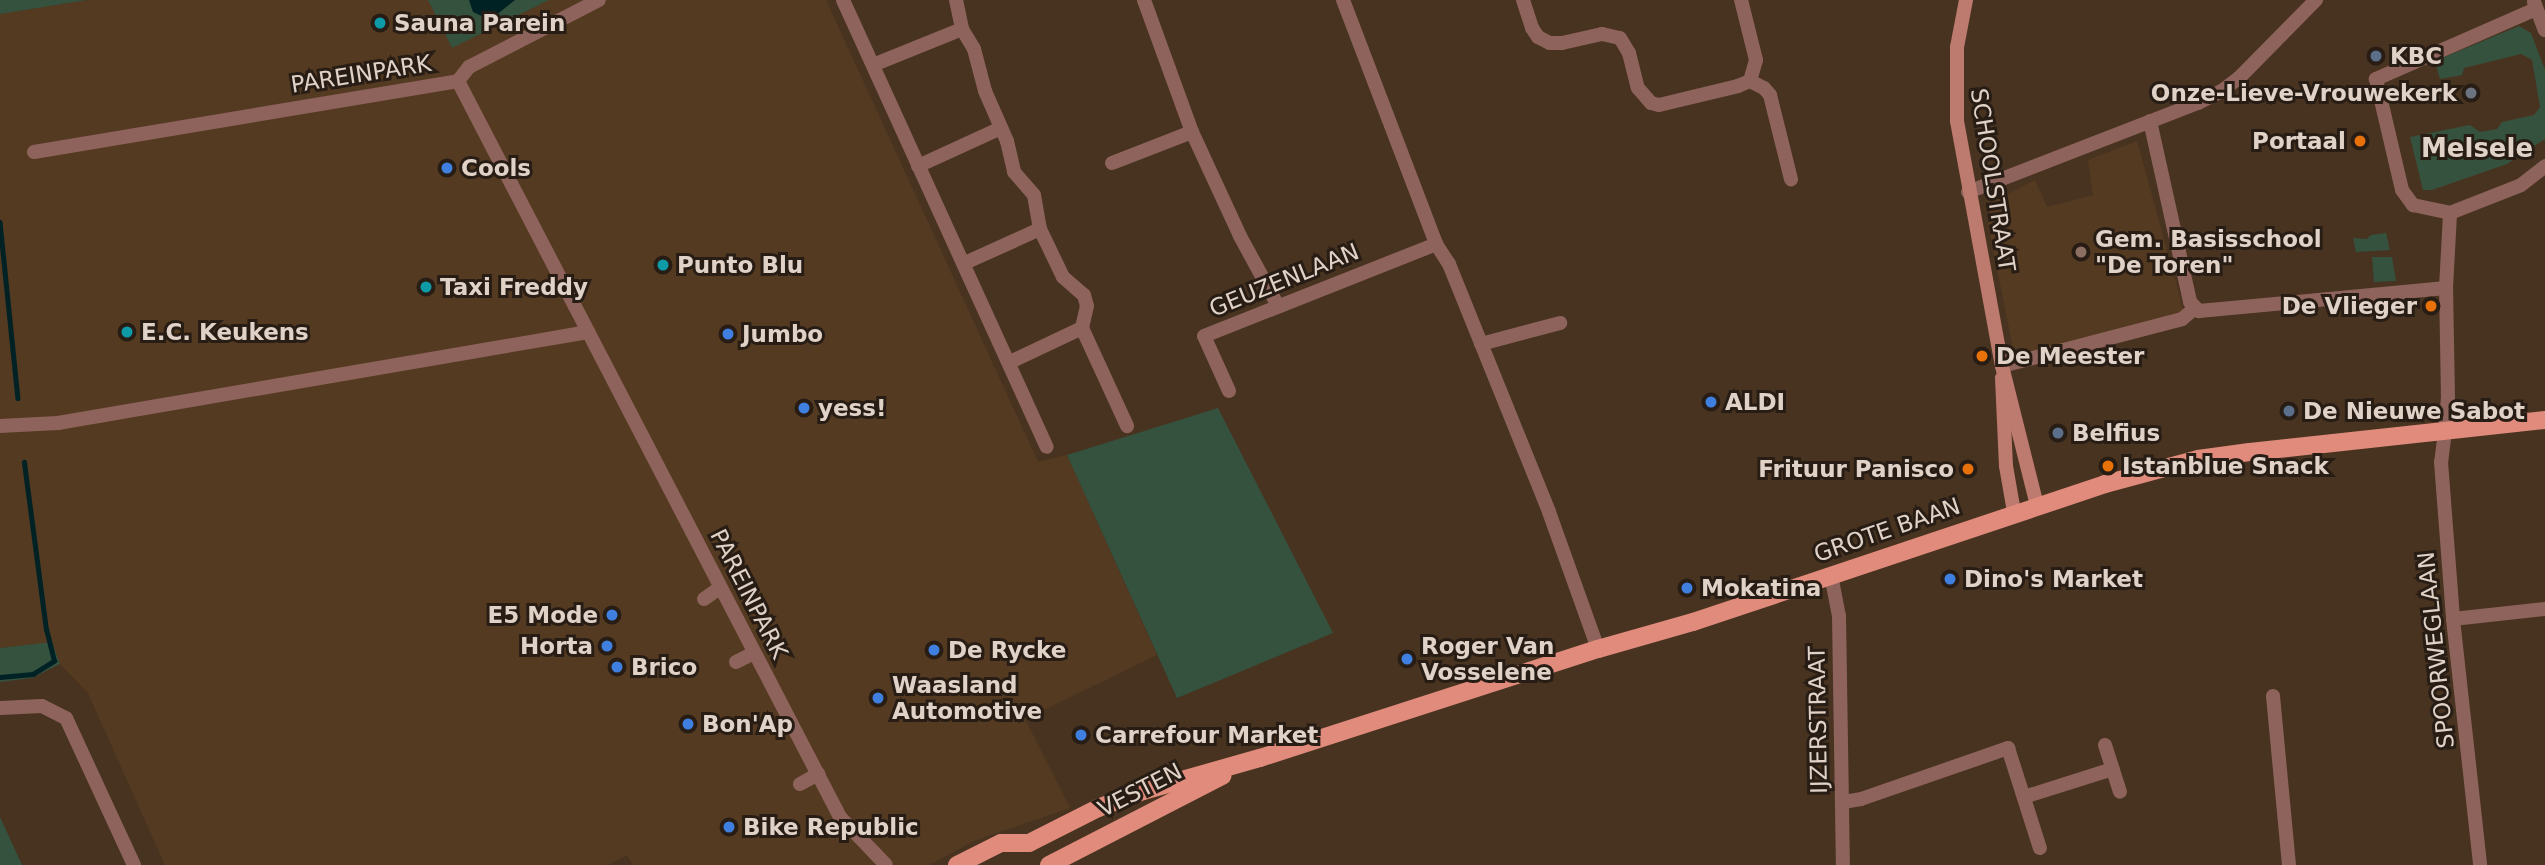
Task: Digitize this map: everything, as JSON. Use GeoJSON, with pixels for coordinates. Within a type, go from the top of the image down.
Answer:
{"type":"FeatureCollection","features":[{"type":"Feature","properties":{"kind":"main road","name":"SCHOOLSTRAAT"},"geometry":{"type":"LineString","coordinates":[[1966,0],[1957,47],[1955,88],[1968,192],[2002,366],[2037,505]]}},
{"type":"Feature","properties":{"kind":"main road","name":"SCHOOLSTRAAT"},"geometry":{"type":"LineString","coordinates":[[2002,366],[2006,466],[2014,512]]}},
{"type":"Feature","properties":{"kind":"main road","name":"GROTE BAAN"},"geometry":{"type":"LineString","coordinates":[[1260,758],[1598,649],[1693,622],[2014,512],[2198,459],[2545,420]]}},
{"type":"Feature","properties":{"kind":"main road","name":"VESTEN"},"geometry":{"type":"LineString","coordinates":[[957,865],[1002,843],[1029,843],[1098,808],[1159,785],[1260,758]]}},
{"type":"Feature","properties":{"kind":"main road","name":"VESTEN"},"geometry":{"type":"LineString","coordinates":[[1049,865],[1260,758]]}},
{"type":"Feature","properties":{"kind":"main road"},"geometry":{"type":"LineString","coordinates":[[1158,808],[1163,795],[1159,785]]}},
{"type":"Feature","properties":{"kind":"main road"},"geometry":{"type":"LineString","coordinates":[[1029,843],[1039,865]]}},
{"type":"Feature","properties":{"kind":"street"},"geometry":{"type":"LineString","coordinates":[[458,81],[469,67],[599,0]]}},
{"type":"Feature","properties":{"kind":"street"},"geometry":{"type":"LineString","coordinates":[[843,0],[1047,447]]}},
{"type":"Feature","properties":{"kind":"street"},"geometry":{"type":"LineString","coordinates":[[956,0],[962,29],[974,49],[985,91],[1001,128],[1014,172],[1034,195],[1040,229],[1063,278],[1084,295],[1087,306],[1082,328],[1127,426]]}},
{"type":"Feature","properties":{"kind":"street"},"geometry":{"type":"LineString","coordinates":[[1144,0],[1192,132],[1225,206],[1278,306]]}},
{"type":"Feature","properties":{"kind":"street"},"geometry":{"type":"LineString","coordinates":[[1343,0],[1436,244],[1449,264],[1549,512],[1598,649]]}},
{"type":"Feature","properties":{"kind":"street"},"geometry":{"type":"LineString","coordinates":[[1523,0],[1532,28],[1538,37],[1550,43],[1602,34],[1620,38],[1629,53],[1637,89],[1651,103],[1670,103],[1750,80]]}},
{"type":"Feature","properties":{"kind":"street"},"geometry":{"type":"LineString","coordinates":[[1741,0],[1756,60],[1750,80]]}},
{"type":"Feature","properties":{"kind":"street"},"geometry":{"type":"LineString","coordinates":[[1968,192],[1987,187],[2198,103],[2231,84],[2316,0]]}},
{"type":"Feature","properties":{"kind":"street"},"geometry":{"type":"LineString","coordinates":[[2545,30],[2535,4],[2376,79],[2402,190],[2413,205],[2450,213],[2521,185],[2545,166]]}},
{"type":"Feature","properties":{"kind":"street"},"geometry":{"type":"LineString","coordinates":[[873,65],[962,29]]}},
{"type":"Feature","properties":{"kind":"street"},"geometry":{"type":"LineString","coordinates":[[1750,80],[1770,95],[1791,179]]}},
{"type":"Feature","properties":{"kind":"street","name":"PAREINPARK"},"geometry":{"type":"LineString","coordinates":[[34,152],[458,81],[840,817],[886,865]]}},
{"type":"Feature","properties":{"kind":"street"},"geometry":{"type":"LineString","coordinates":[[2150,121],[2190,302],[2195,308],[2204,311],[2446,288]]}},
{"type":"Feature","properties":{"kind":"street"},"geometry":{"type":"LineString","coordinates":[[918,166],[1001,128]]}},
{"type":"Feature","properties":{"kind":"street"},"geometry":{"type":"LineString","coordinates":[[1112,163],[1192,132]]}},
{"type":"Feature","properties":{"kind":"street","name":"SPOORWEGLAAN"},"geometry":{"type":"LineString","coordinates":[[2450,213],[2446,288],[2448,399],[2441,462],[2453,619],[2480,865]]}},
{"type":"Feature","properties":{"kind":"street"},"geometry":{"type":"LineString","coordinates":[[965,263],[1040,229]]}},
{"type":"Feature","properties":{"kind":"street","name":"GEUZENLAAN"},"geometry":{"type":"LineString","coordinates":[[1229,391],[1204,336],[1436,244]]}},
{"type":"Feature","properties":{"kind":"street"},"geometry":{"type":"LineString","coordinates":[[2002,366],[2182,319],[2195,308]]}},
{"type":"Feature","properties":{"kind":"street"},"geometry":{"type":"LineString","coordinates":[[1481,344],[1560,323]]}},
{"type":"Feature","properties":{"kind":"street"},"geometry":{"type":"LineString","coordinates":[[1010,362],[1082,328]]}},
{"type":"Feature","properties":{"kind":"street"},"geometry":{"type":"LineString","coordinates":[[0,426],[20,427],[72,421],[589,332]]}},
{"type":"Feature","properties":{"kind":"street","name":"IJZERSTRAAT"},"geometry":{"type":"LineString","coordinates":[[1830,575],[1839,616],[1843,865]]}},
{"type":"Feature","properties":{"kind":"street"},"geometry":{"type":"LineString","coordinates":[[704,599],[720,588]]}},
{"type":"Feature","properties":{"kind":"street"},"geometry":{"type":"LineString","coordinates":[[2453,619],[2545,609]]}},
{"type":"Feature","properties":{"kind":"street"},"geometry":{"type":"LineString","coordinates":[[736,662],[754,653]]}},
{"type":"Feature","properties":{"kind":"street"},"geometry":{"type":"LineString","coordinates":[[2273,696],[2289,865]]}},
{"type":"Feature","properties":{"kind":"street"},"geometry":{"type":"LineString","coordinates":[[0,708],[42,706],[66,718],[134,865]]}},
{"type":"Feature","properties":{"kind":"street"},"geometry":{"type":"LineString","coordinates":[[2105,745],[2120,792]]}},
{"type":"Feature","properties":{"kind":"street"},"geometry":{"type":"LineString","coordinates":[[1843,802],[1861,799],[2008,748],[2040,848]]}},
{"type":"Feature","properties":{"kind":"street"},"geometry":{"type":"LineString","coordinates":[[2024,797],[2113,769]]}},
{"type":"Feature","properties":{"kind":"street"},"geometry":{"type":"LineString","coordinates":[[800,784],[818,774]]}},
{"type":"Feature","properties":{"kind":"shaded area"},"geometry":{"type":"Polygon","coordinates":[[[87,0],[428,0],[452,48],[549,0],[826,0],[1038,462],[1067,455],[1157,655],[1025,719],[1070,808],[976,840],[929,865],[633,865],[627,855],[607,865],[165,865],[88,693],[60,664],[52,643],[0,648],[0,14],[87,0]]]}},
{"type":"Feature","properties":{"kind":"shaded area","name":"Gem. Basisschool \"De Toren\""},"geometry":{"type":"Polygon","coordinates":[[[2137,141],[2185,316],[2030,354],[2019,348],[2013,349],[1988,223],[1992,202],[2035,180],[2047,207],[2093,195],[2088,160],[2137,141]]]}},
{"type":"Feature","properties":{"kind":"green space"},"geometry":{"type":"Polygon","coordinates":[[[0,0],[87,0],[0,14],[0,0]]]}},
{"type":"Feature","properties":{"kind":"green space"},"geometry":{"type":"Polygon","coordinates":[[[428,0],[549,0],[452,48],[428,0]]]}},
{"type":"Feature","properties":{"kind":"green space"},"geometry":{"type":"Polygon","coordinates":[[[2519,26],[2531,33],[2545,70],[2545,139],[2507,164],[2432,190],[2423,190],[2410,137],[2470,125],[2480,132],[2497,129],[2502,122],[2534,115],[2540,107],[2532,60],[2521,54],[2464,68],[2462,75],[2440,79],[2435,61],[2519,26]]]}},
{"type":"Feature","properties":{"kind":"green space"},"geometry":{"type":"Polygon","coordinates":[[[2386,233],[2390,250],[2356,252],[2353,238],[2367,239],[2371,235],[2386,233]]]}},
{"type":"Feature","properties":{"kind":"green space"},"geometry":{"type":"Polygon","coordinates":[[[2372,257],[2392,257],[2396,281],[2374,282],[2372,257]]]}},
{"type":"Feature","properties":{"kind":"green space"},"geometry":{"type":"Polygon","coordinates":[[[1218,408],[1333,633],[1177,698],[1067,455],[1218,408]]]}},
{"type":"Feature","properties":{"kind":"green space"},"geometry":{"type":"Polygon","coordinates":[[[52,642],[60,664],[32,678],[0,682],[0,648],[52,642]]]}},
{"type":"Feature","properties":{"kind":"green space"},"geometry":{"type":"Polygon","coordinates":[[[0,817],[22,865],[0,865],[0,817]]]}},
{"type":"Feature","properties":{"kind":"water"},"geometry":{"type":"Polygon","coordinates":[[[469,0],[515,0],[490,20],[473,12],[469,0]]]}},
{"type":"Feature","properties":{"kind":"waterway"},"geometry":{"type":"LineString","coordinates":[[0,222],[18,398]]}},
{"type":"Feature","properties":{"kind":"waterway"},"geometry":{"type":"LineString","coordinates":[[0,677],[33,674],[54,661],[46,630],[24,462]]}},
{"type":"Feature","properties":{"kind":"place","name":"Sauna Parein"},"geometry":{"type":"Point","coordinates":[380,23]}},
{"type":"Feature","properties":{"kind":"place","name":"KBC"},"geometry":{"type":"Point","coordinates":[2376,56]}},
{"type":"Feature","properties":{"kind":"place","name":"Onze-Lieve-Vrouwekerk"},"geometry":{"type":"Point","coordinates":[2471,93]}},
{"type":"Feature","properties":{"kind":"place","name":"Portaal"},"geometry":{"type":"Point","coordinates":[2360,141]}},
{"type":"Feature","properties":{"kind":"place","name":"Cools"},"geometry":{"type":"Point","coordinates":[447,168]}},
{"type":"Feature","properties":{"kind":"place","name":"Gem. Basisschool \"De Toren\""},"geometry":{"type":"Point","coordinates":[2081,252]}},
{"type":"Feature","properties":{"kind":"place","name":"Punto Blu"},"geometry":{"type":"Point","coordinates":[663,265]}},
{"type":"Feature","properties":{"kind":"place","name":"Taxi Freddy"},"geometry":{"type":"Point","coordinates":[426,287]}},
{"type":"Feature","properties":{"kind":"place","name":"De Vlieger"},"geometry":{"type":"Point","coordinates":[2431,306]}},
{"type":"Feature","properties":{"kind":"place","name":"E.C. Keukens"},"geometry":{"type":"Point","coordinates":[127,332]}},
{"type":"Feature","properties":{"kind":"place","name":"Jumbo"},"geometry":{"type":"Point","coordinates":[728,334]}},
{"type":"Feature","properties":{"kind":"place","name":"De Meester"},"geometry":{"type":"Point","coordinates":[1982,356]}},
{"type":"Feature","properties":{"kind":"place","name":"ALDI"},"geometry":{"type":"Point","coordinates":[1711,402]}},
{"type":"Feature","properties":{"kind":"place","name":"yess!"},"geometry":{"type":"Point","coordinates":[804,408]}},
{"type":"Feature","properties":{"kind":"place","name":"De Nieuwe Sabot"},"geometry":{"type":"Point","coordinates":[2289,411]}},
{"type":"Feature","properties":{"kind":"place","name":"Belfius"},"geometry":{"type":"Point","coordinates":[2058,433]}},
{"type":"Feature","properties":{"kind":"place","name":"Istanblue Snack"},"geometry":{"type":"Point","coordinates":[2108,466]}},
{"type":"Feature","properties":{"kind":"place","name":"Frituur Panisco"},"geometry":{"type":"Point","coordinates":[1968,469]}},
{"type":"Feature","properties":{"kind":"place","name":"Dino's Market"},"geometry":{"type":"Point","coordinates":[1950,579]}},
{"type":"Feature","properties":{"kind":"place","name":"Mokatina"},"geometry":{"type":"Point","coordinates":[1687,588]}},
{"type":"Feature","properties":{"kind":"place","name":"E5 Mode"},"geometry":{"type":"Point","coordinates":[612,615]}},
{"type":"Feature","properties":{"kind":"place","name":"Horta"},"geometry":{"type":"Point","coordinates":[607,646]}},
{"type":"Feature","properties":{"kind":"place","name":"De Rycke"},"geometry":{"type":"Point","coordinates":[934,650]}},
{"type":"Feature","properties":{"kind":"place","name":"Roger Van Vosselene"},"geometry":{"type":"Point","coordinates":[1407,659]}},
{"type":"Feature","properties":{"kind":"place","name":"Brico"},"geometry":{"type":"Point","coordinates":[617,667]}},
{"type":"Feature","properties":{"kind":"place","name":"Waasland Automotive"},"geometry":{"type":"Point","coordinates":[878,698]}},
{"type":"Feature","properties":{"kind":"place","name":"Bon'Ap"},"geometry":{"type":"Point","coordinates":[688,724]}},
{"type":"Feature","properties":{"kind":"place","name":"Carrefour Market"},"geometry":{"type":"Point","coordinates":[1081,735]}},
{"type":"Feature","properties":{"kind":"place","name":"Bike Republic"},"geometry":{"type":"Point","coordinates":[729,827]}},
{"type":"Feature","properties":{"kind":"district","name":"Melsele"},"geometry":{"type":"Point","coordinates":[2477,149]}}]}
